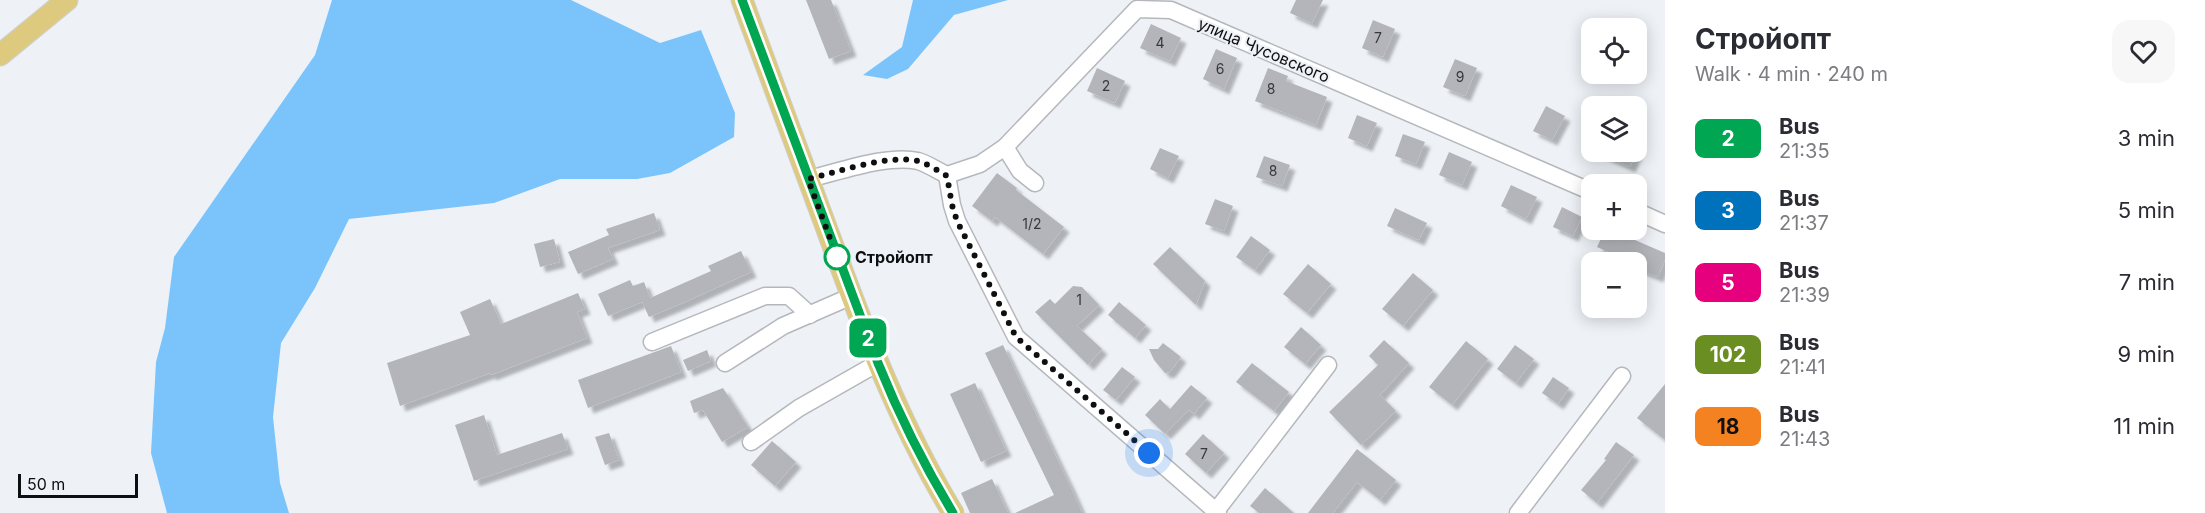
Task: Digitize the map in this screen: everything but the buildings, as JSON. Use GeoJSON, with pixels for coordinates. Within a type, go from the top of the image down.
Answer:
{"type":"FeatureCollection","features":[{"type":"Feature","properties":{"kind":"main road"},"geometry":{"type":"LineString","coordinates":[[0,55],[67,0]]}},
{"type":"Feature","properties":{"kind":"main road"},"geometry":{"type":"LineString","coordinates":[[742,0],[878,363],[895,404],[953,513]]}},
{"type":"Feature","properties":{"kind":"street","name":"улица Чусовского"},"geometry":{"type":"LineString","coordinates":[[947,176],[980,164],[1005,147],[1137,9],[1171,10],[1581,187]]}},
{"type":"Feature","properties":{"kind":"street"},"geometry":{"type":"LineString","coordinates":[[1005,147],[1020,171],[1035,183]]}},
{"type":"Feature","properties":{"kind":"street"},"geometry":{"type":"LineString","coordinates":[[808,179],[875,163],[903,159],[920,162],[947,176],[957,221],[1016,337],[1217,512],[1328,365]]}},
{"type":"Feature","properties":{"kind":"street"},"geometry":{"type":"LineString","coordinates":[[1647,217],[1665,224]]}},
{"type":"Feature","properties":{"kind":"street"},"geometry":{"type":"LineString","coordinates":[[652,342],[765,296],[789,296],[810,315]]}},
{"type":"Feature","properties":{"kind":"street"},"geometry":{"type":"LineString","coordinates":[[725,363],[783,326],[852,296]]}},
{"type":"Feature","properties":{"kind":"street"},"geometry":{"type":"LineString","coordinates":[[751,442],[799,408],[878,363]]}},
{"type":"Feature","properties":{"kind":"street"},"geometry":{"type":"LineString","coordinates":[[1518,513],[1622,376]]}},
{"type":"Feature","properties":{"kind":"water"},"geometry":{"type":"Polygon","coordinates":[[[332,0],[571,0],[660,43],[701,30],[735,113],[734,137],[670,173],[637,179],[560,179],[494,203],[349,219],[315,288],[281,343],[273,417],[280,483],[289,513],[167,513],[151,453],[156,362],[165,328],[174,257],[315,55],[332,0]]]}},
{"type":"Feature","properties":{"kind":"water"},"geometry":{"type":"Polygon","coordinates":[[[913,0],[1008,0],[954,15],[908,69],[887,79],[863,75],[902,47],[913,0]]]}},
{"type":"Feature","properties":{"kind":"bus line","name":"2"},"geometry":{"type":"LineString","coordinates":[[742,0],[865,332],[895,404],[953,513]]}},
{"type":"Feature","properties":{"kind":"place","name":"Стройопт"},"geometry":{"type":"Point","coordinates":[837,257]}},
{"type":"Feature","properties":{"kind":"route"},"geometry":{"type":"LineString","coordinates":[[837,257],[808,179],[875,163],[903,159],[920,162],[947,176],[957,221],[1016,337],[1149,453]]}}]}
